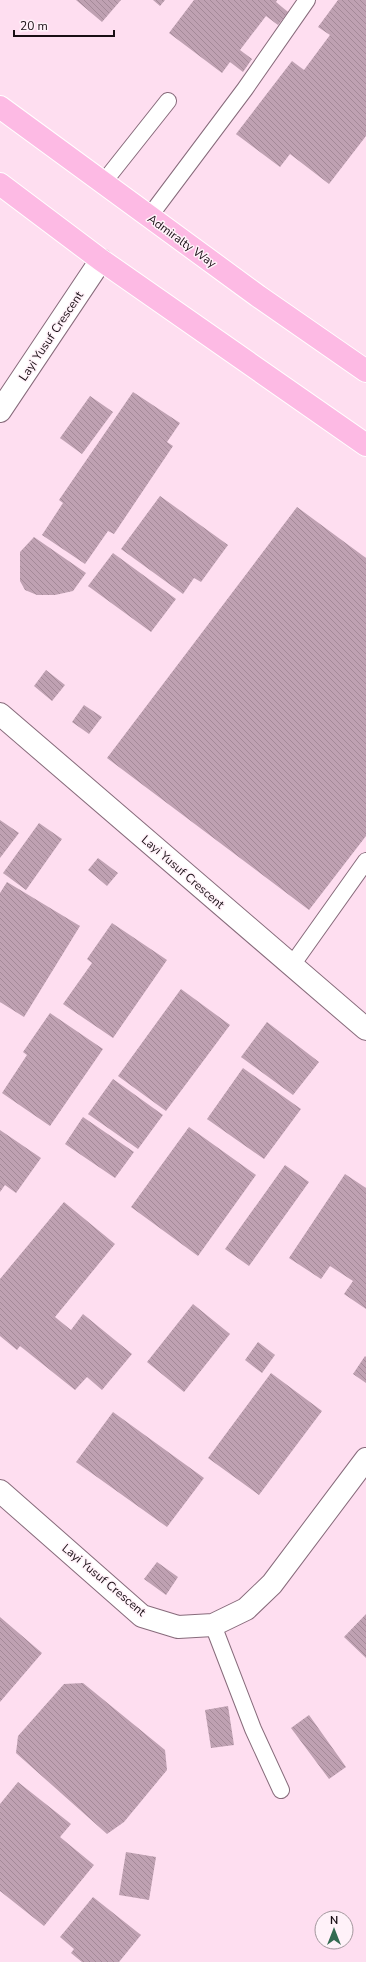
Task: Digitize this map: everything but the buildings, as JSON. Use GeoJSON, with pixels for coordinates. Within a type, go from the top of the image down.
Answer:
{"type":"FeatureCollection","features":[{"type":"Feature","properties":{"kind":"main road","name":"Admiralty Way"},"geometry":{"type":"LineString","coordinates":[[0,108],[258,296],[366,371]]}},
{"type":"Feature","properties":{"kind":"main road"},"geometry":{"type":"LineString","coordinates":[[0,184],[101,260],[366,445]]}},
{"type":"Feature","properties":{"kind":"street","name":"Layi Yusuf Crescent"},"geometry":{"type":"LineString","coordinates":[[0,411],[101,260]]}},
{"type":"Feature","properties":{"kind":"street","name":"Layi Yusuf Crescent"},"geometry":{"type":"LineString","coordinates":[[0,714],[366,1029]]}},
{"type":"Feature","properties":{"kind":"street","name":"Layi Yusuf Crescent"},"geometry":{"type":"LineString","coordinates":[[0,1491],[142,1616],[178,1628],[213,1625],[246,1609],[272,1584],[366,1459]]}},
{"type":"Feature","properties":{"kind":"lane"},"geometry":{"type":"LineString","coordinates":[[149,217],[245,89],[307,0]]}},
{"type":"Feature","properties":{"kind":"lane"},"geometry":{"type":"LineString","coordinates":[[103,183],[168,101]]}},
{"type":"Feature","properties":{"kind":"lane"},"geometry":{"type":"LineString","coordinates":[[292,965],[366,861]]}},
{"type":"Feature","properties":{"kind":"lane"},"geometry":{"type":"LineString","coordinates":[[213,1625],[253,1729],[281,1790]]}}]}
